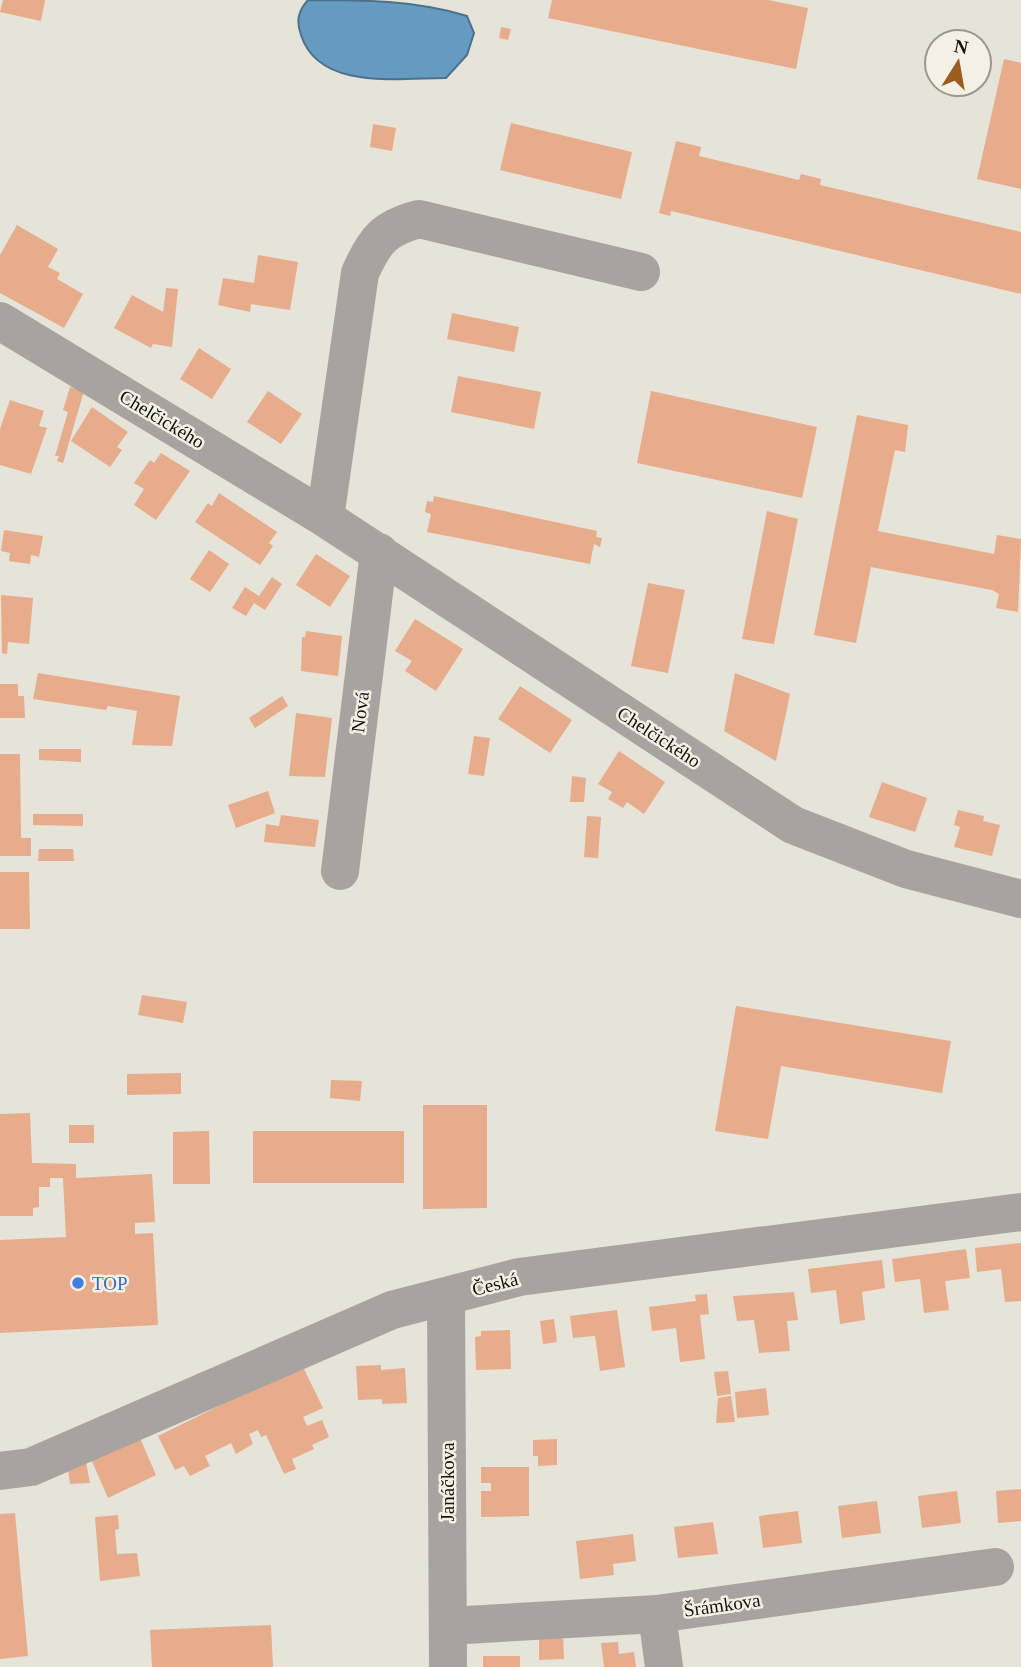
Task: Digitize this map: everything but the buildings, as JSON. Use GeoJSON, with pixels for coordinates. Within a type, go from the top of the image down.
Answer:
{"type":"FeatureCollection","features":[{"type":"Feature","properties":{"kind":"street"},"geometry":{"type":"LineString","coordinates":[[325,517],[360,273],[372,245],[395,226],[419,219],[641,272]]}},
{"type":"Feature","properties":{"kind":"street","name":"Chelčického"},"geometry":{"type":"LineString","coordinates":[[0,321],[325,517],[793,825],[906,869],[1019,890]]}},
{"type":"Feature","properties":{"kind":"street","name":"Nová"},"geometry":{"type":"LineString","coordinates":[[340,871],[379,552]]}},
{"type":"Feature","properties":{"kind":"street","name":"Česká"},"geometry":{"type":"LineString","coordinates":[[0,1471],[31,1467],[392,1310],[519,1277],[1021,1212]]}},
{"type":"Feature","properties":{"kind":"street","name":"Janáčkova"},"geometry":{"type":"LineString","coordinates":[[446,1297],[448,1667]]}},
{"type":"Feature","properties":{"kind":"street","name":"Šrámkova"},"geometry":{"type":"LineString","coordinates":[[448,1626],[657,1614],[995,1567]]}},
{"type":"Feature","properties":{"kind":"street"},"geometry":{"type":"LineString","coordinates":[[657,1614],[664,1667]]}},
{"type":"Feature","properties":{"kind":"water"},"geometry":{"type":"Polygon","coordinates":[[[308,0],[369,1],[428,7],[467,16],[474,33],[467,55],[446,78],[363,78],[325,65],[310,53],[299,25],[300,12],[308,0]]]}},
{"type":"Feature","properties":{"kind":"place","name":"TOP"},"geometry":{"type":"Point","coordinates":[78,1283]}}]}
